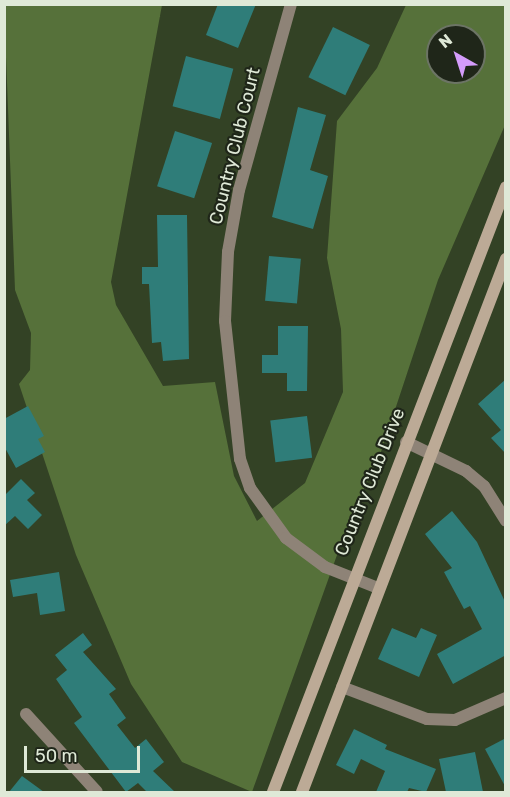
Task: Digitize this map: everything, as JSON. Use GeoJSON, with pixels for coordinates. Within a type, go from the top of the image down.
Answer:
{"type":"FeatureCollection","features":[{"type":"Feature","properties":{"kind":"main road","name":"Country Club Drive"},"geometry":{"type":"LineString","coordinates":[[273,792],[351,579],[506,187]]}},
{"type":"Feature","properties":{"kind":"main road"},"geometry":{"type":"LineString","coordinates":[[302,792],[378,588],[506,259]]}},
{"type":"Feature","properties":{"kind":"street","name":"Country Club Court"},"geometry":{"type":"LineString","coordinates":[[291,4],[239,190],[228,252],[225,321],[235,426],[240,459],[267,515],[309,557],[351,579],[378,588]]}},
{"type":"Feature","properties":{"kind":"street"},"geometry":{"type":"LineString","coordinates":[[406,442],[432,453],[484,486],[506,521]]}},
{"type":"Feature","properties":{"kind":"street"},"geometry":{"type":"LineString","coordinates":[[342,687],[428,719],[455,720],[506,698]]}},
{"type":"Feature","properties":{"kind":"street"},"geometry":{"type":"LineString","coordinates":[[26,714],[97,792]]}},
{"type":"Feature","properties":{"kind":"green space"},"geometry":{"type":"Polygon","coordinates":[[[4,5],[162,5],[111,282],[116,305],[163,386],[215,382],[234,476],[257,521],[305,483],[343,392],[341,329],[327,258],[337,121],[377,68],[406,5],[505,5],[505,125],[438,280],[380,455],[351,516],[252,792],[182,762],[131,684],[76,555],[19,384],[30,370],[31,333],[15,290],[4,5]]]}},
{"type":"Feature","properties":{"kind":"building"},"geometry":{"type":"Polygon","coordinates":[[[218,4],[256,4],[238,48],[206,35],[218,4]]]}},
{"type":"Feature","properties":{"kind":"building"},"geometry":{"type":"Polygon","coordinates":[[[333,27],[370,45],[345,95],[308,77],[333,27]]]}},
{"type":"Feature","properties":{"kind":"building"},"geometry":{"type":"Polygon","coordinates":[[[186,56],[233,69],[220,119],[173,106],[186,56]]]}},
{"type":"Feature","properties":{"kind":"building"},"geometry":{"type":"Polygon","coordinates":[[[298,107],[326,115],[310,170],[328,176],[313,229],[272,217],[298,107]]]}},
{"type":"Feature","properties":{"kind":"building"},"geometry":{"type":"Polygon","coordinates":[[[175,131],[212,143],[194,198],[157,186],[175,131]]]}},
{"type":"Feature","properties":{"kind":"building"},"geometry":{"type":"Polygon","coordinates":[[[157,215],[187,215],[189,359],[163,361],[161,342],[152,343],[149,284],[142,284],[142,267],[158,267],[157,215]]]}},
{"type":"Feature","properties":{"kind":"building"},"geometry":{"type":"Polygon","coordinates":[[[269,256],[301,259],[297,304],[265,301],[269,256]]]}},
{"type":"Feature","properties":{"kind":"building"},"geometry":{"type":"Polygon","coordinates":[[[278,326],[308,326],[307,391],[287,391],[287,373],[262,373],[262,355],[278,355],[278,326]]]}},
{"type":"Feature","properties":{"kind":"building"},"geometry":{"type":"Polygon","coordinates":[[[506,379],[506,454],[491,438],[501,430],[478,404],[506,379]]]}},
{"type":"Feature","properties":{"kind":"building"},"geometry":{"type":"Polygon","coordinates":[[[28,406],[44,436],[38,439],[45,452],[16,468],[4,446],[4,419],[28,406]]]}},
{"type":"Feature","properties":{"kind":"building"},"geometry":{"type":"Polygon","coordinates":[[[307,416],[312,458],[275,462],[270,421],[307,416]]]}},
{"type":"Feature","properties":{"kind":"building"},"geometry":{"type":"Polygon","coordinates":[[[21,479],[35,493],[27,500],[42,515],[28,529],[15,516],[4,526],[4,496],[21,479]]]}},
{"type":"Feature","properties":{"kind":"building"},"geometry":{"type":"Polygon","coordinates":[[[452,511],[477,542],[506,604],[506,655],[453,684],[437,654],[482,629],[470,606],[464,609],[444,572],[452,568],[425,534],[452,511]]]}},
{"type":"Feature","properties":{"kind":"building"},"geometry":{"type":"Polygon","coordinates":[[[59,572],[65,611],[40,615],[37,593],[13,597],[10,580],[59,572]]]}},
{"type":"Feature","properties":{"kind":"building"},"geometry":{"type":"Polygon","coordinates":[[[392,628],[416,638],[421,628],[437,635],[419,677],[378,659],[392,628]]]}},
{"type":"Feature","properties":{"kind":"building"},"geometry":{"type":"Polygon","coordinates":[[[83,633],[92,645],[83,652],[116,689],[109,694],[126,718],[117,725],[135,748],[146,739],[164,762],[153,771],[175,792],[147,792],[138,783],[126,792],[74,723],[82,717],[56,679],[67,670],[55,655],[83,633]]]}},
{"type":"Feature","properties":{"kind":"building"},"geometry":{"type":"Polygon","coordinates":[[[354,729],[387,745],[385,749],[436,769],[426,792],[409,788],[407,792],[376,792],[385,771],[361,759],[354,774],[336,765],[354,729]]]}},
{"type":"Feature","properties":{"kind":"building"},"geometry":{"type":"Polygon","coordinates":[[[506,738],[506,788],[485,749],[506,738]]]}},
{"type":"Feature","properties":{"kind":"building"},"geometry":{"type":"Polygon","coordinates":[[[475,752],[483,792],[446,792],[439,759],[475,752]]]}},
{"type":"Feature","properties":{"kind":"building"},"geometry":{"type":"Polygon","coordinates":[[[22,776],[44,792],[9,792],[22,776]]]}}]}
